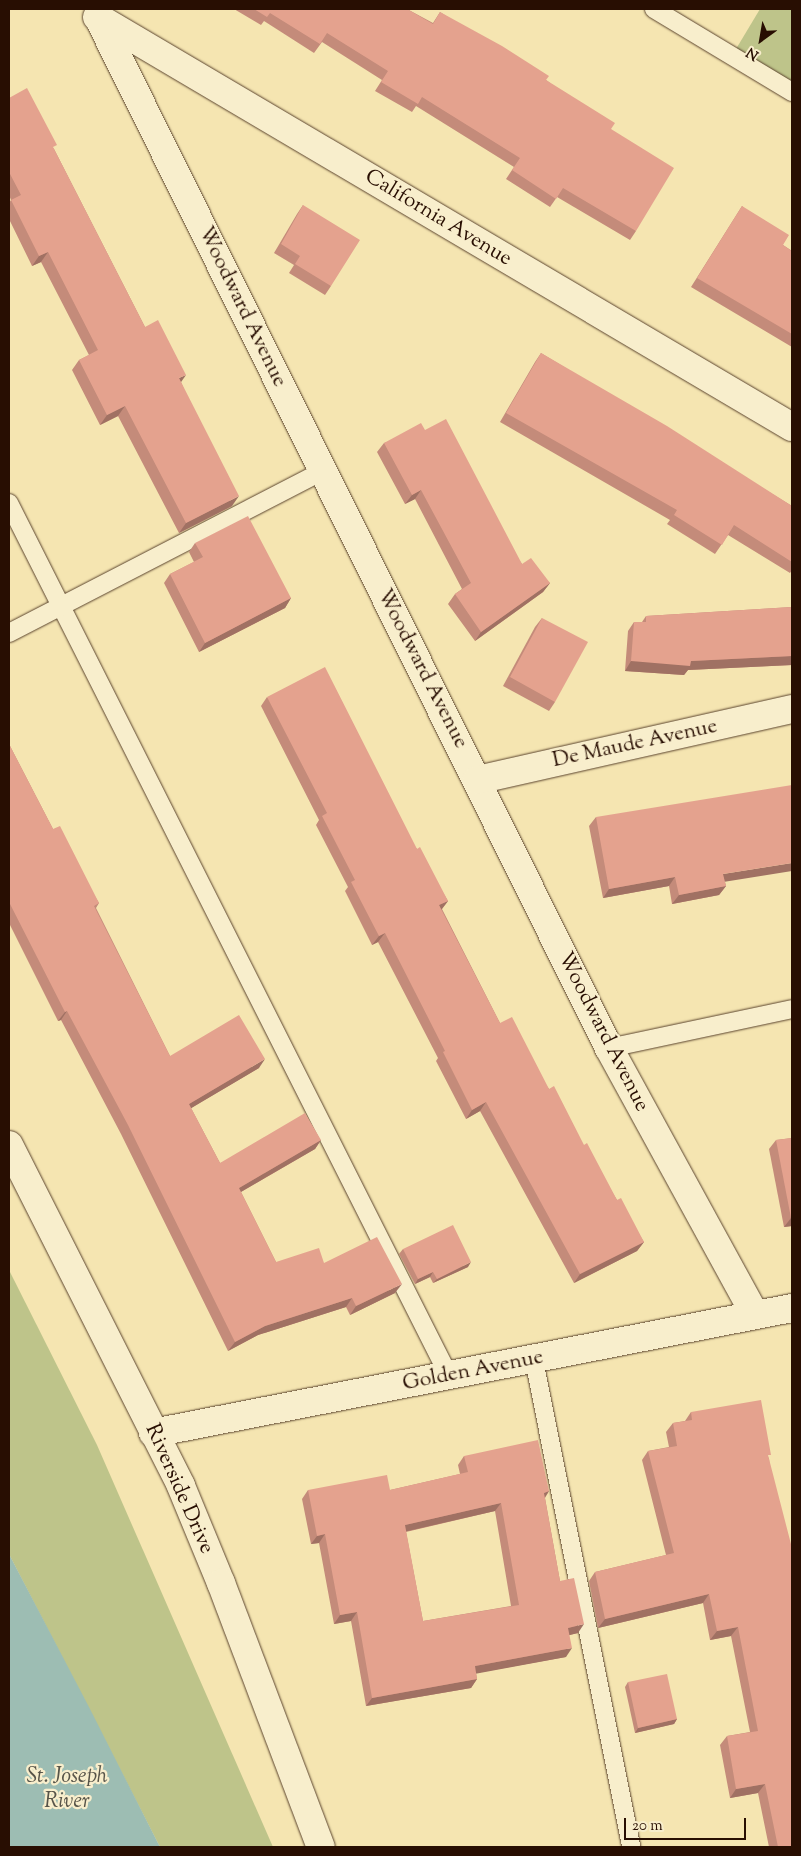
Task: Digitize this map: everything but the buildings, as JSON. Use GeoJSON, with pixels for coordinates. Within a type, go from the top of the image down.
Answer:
{"type":"FeatureCollection","features":[{"type":"Feature","properties":{"kind":"street","name":"California Avenue"},"geometry":{"type":"LineString","coordinates":[[91,14],[792,428]]}},
{"type":"Feature","properties":{"kind":"street","name":"Woodward Avenue"},"geometry":{"type":"LineString","coordinates":[[91,14],[323,471],[609,1048],[755,1315]]}},
{"type":"Feature","properties":{"kind":"street","name":"De Maude Avenue"},"geometry":{"type":"LineString","coordinates":[[477,780],[792,709]]}},
{"type":"Feature","properties":{"kind":"street","name":"Riverside Drive"},"geometry":{"type":"LineString","coordinates":[[9,1145],[180,1486],[221,1583],[320,1847]]}},
{"type":"Feature","properties":{"kind":"street","name":"Golden Avenue"},"geometry":{"type":"LineString","coordinates":[[153,1432],[534,1360],[792,1308]]}},
{"type":"Feature","properties":{"kind":"lane"},"geometry":{"type":"LineString","coordinates":[[654,9],[792,92]]}},
{"type":"Feature","properties":{"kind":"lane"},"geometry":{"type":"LineString","coordinates":[[9,633],[323,471]]}},
{"type":"Feature","properties":{"kind":"lane"},"geometry":{"type":"LineString","coordinates":[[9,503],[234,955],[306,1087],[450,1376]]}},
{"type":"Feature","properties":{"kind":"lane"},"geometry":{"type":"LineString","coordinates":[[609,1048],[792,1009]]}},
{"type":"Feature","properties":{"kind":"lane"},"geometry":{"type":"LineString","coordinates":[[534,1360],[631,1847]]}},
{"type":"Feature","properties":{"kind":"green space"},"geometry":{"type":"Polygon","coordinates":[[[760,9],[792,9],[792,83],[736,49],[760,9]]]}},
{"type":"Feature","properties":{"kind":"green space"},"geometry":{"type":"Polygon","coordinates":[[[9,1270],[97,1445],[273,1847],[160,1847],[9,1554],[9,1270]]]}},
{"type":"Feature","properties":{"kind":"water","name":"St. Joseph River"},"geometry":{"type":"Polygon","coordinates":[[[9,1554],[90,1709],[160,1847],[9,1847],[9,1554]]]}}]}
